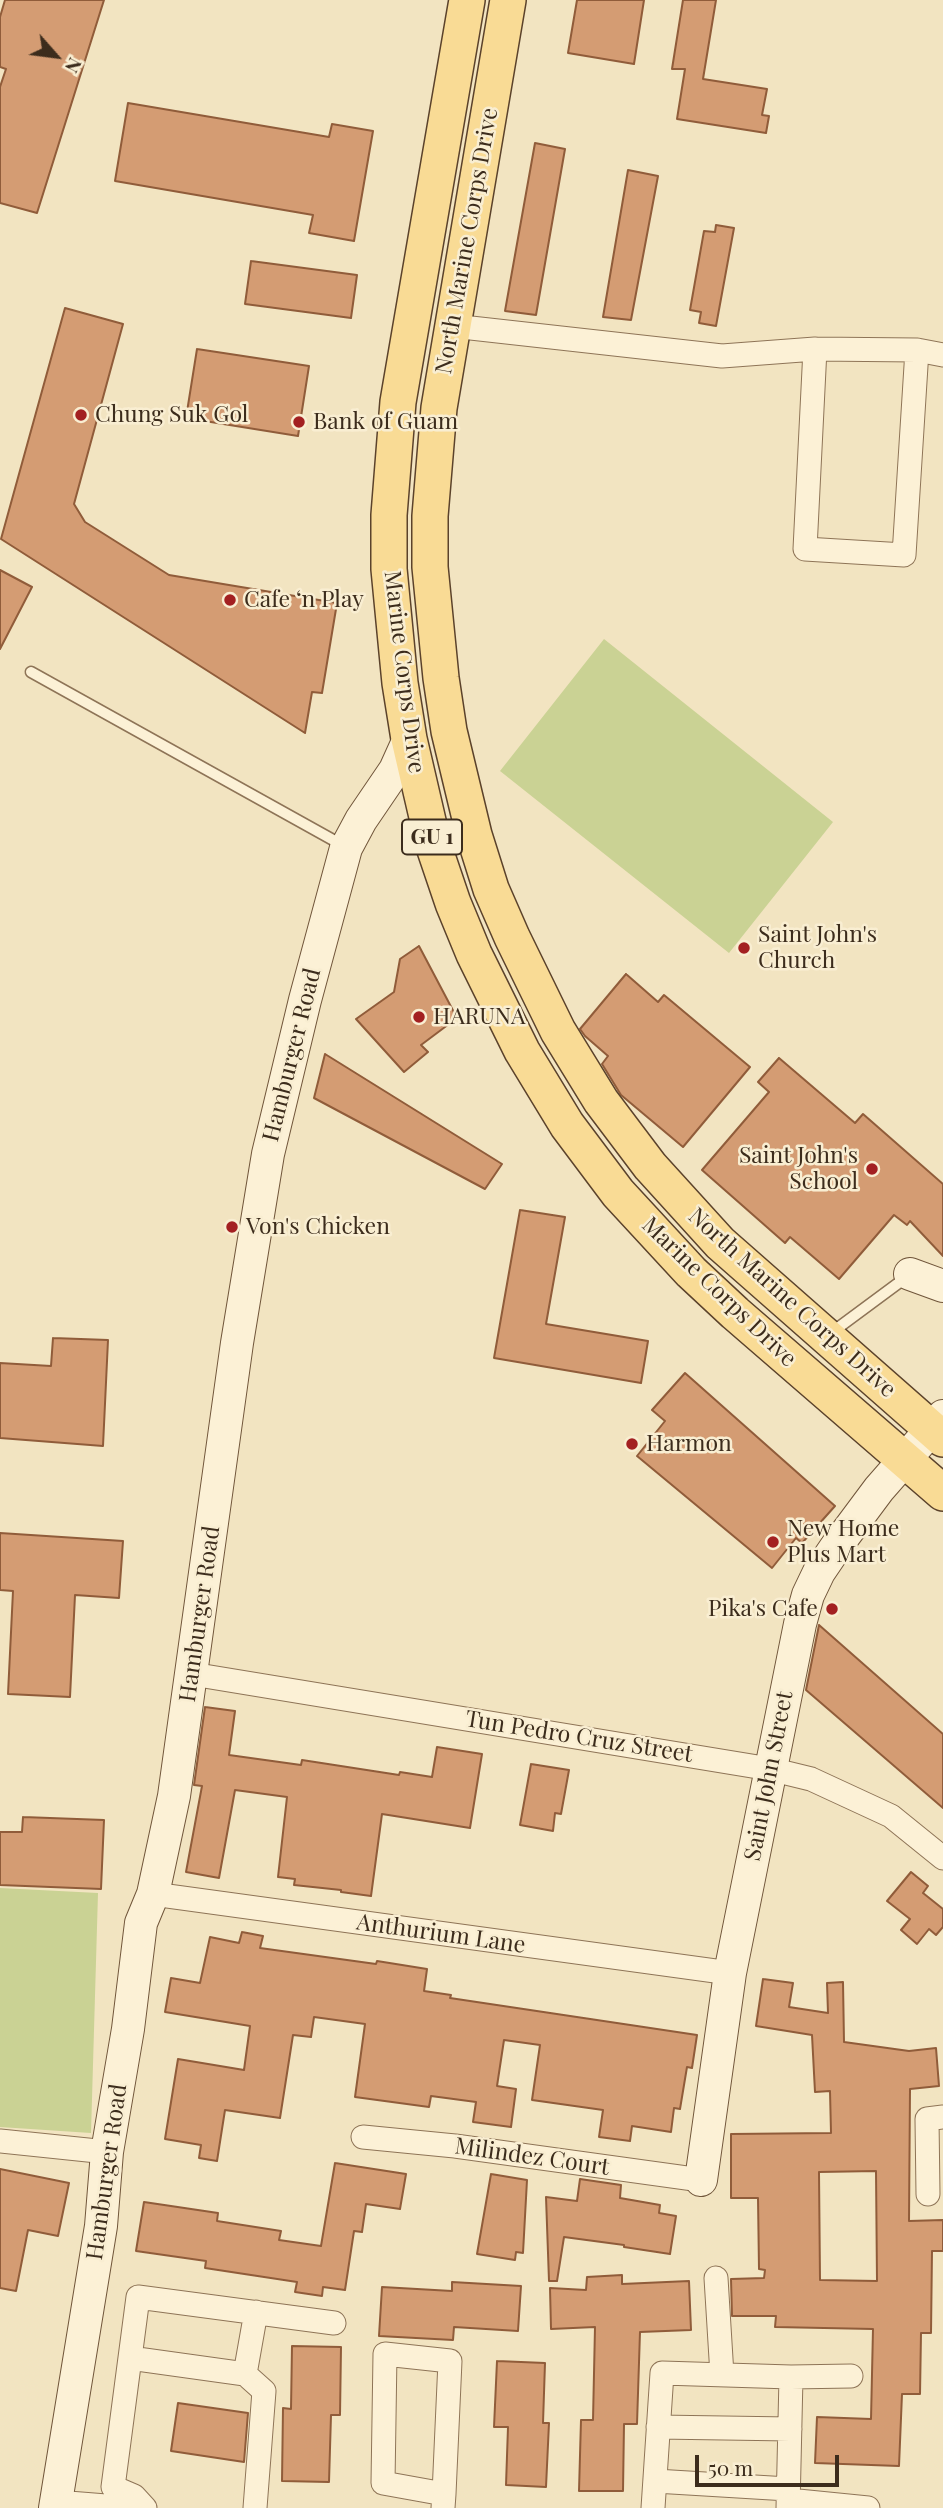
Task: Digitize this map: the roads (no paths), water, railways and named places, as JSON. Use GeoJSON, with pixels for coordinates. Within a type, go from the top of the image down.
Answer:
{"type":"FeatureCollection","features":[{"type":"Feature","properties":{"kind":"main road","name":"Marine Corps Drive"},"geometry":{"type":"LineString","coordinates":[[467,0],[398,402],[388,515],[393,626],[409,739],[434,847],[453,903],[510,1028],[567,1125],[618,1193],[691,1272],[943,1493]]}},
{"type":"Feature","properties":{"kind":"main road","name":"North Marine Corps Drive"},"geometry":{"type":"LineString","coordinates":[[508,0],[433,461],[430,567],[436,636],[449,731],[474,835],[491,889],[534,986],[586,1078],[650,1166],[720,1243],[825,1337],[939,1428]]}},
{"type":"Feature","properties":{"kind":"street"},"geometry":{"type":"LineString","coordinates":[[453,326],[722,356],[814,349],[917,351],[943,355]]}},
{"type":"Feature","properties":{"kind":"street"},"geometry":{"type":"LineString","coordinates":[[814,349],[806,549],[904,555],[917,351]]}},
{"type":"Feature","properties":{"kind":"street","name":"Hamburger Road"},"geometry":{"type":"LineString","coordinates":[[56,2505],[101,2226],[107,2152],[128,2029],[141,1923],[153,1894],[174,1796],[237,1343],[268,1154],[304,1000],[346,848],[361,820],[395,770],[409,739]]}},
{"type":"Feature","properties":{"kind":"street"},"geometry":{"type":"LineString","coordinates":[[911,1274],[943,1286]]}},
{"type":"Feature","properties":{"kind":"street","name":"Saint John Street"},"geometry":{"type":"LineString","coordinates":[[701,2180],[730,1973],[808,1595],[819,1572],[838,1544],[904,1459],[939,1428]]}},
{"type":"Feature","properties":{"kind":"street","name":"Tun Pedro Cruz Street"},"geometry":{"type":"LineString","coordinates":[[192,1674],[770,1769],[811,1779],[891,1816],[943,1858]]}},
{"type":"Feature","properties":{"kind":"street","name":"Anthurium Lane"},"geometry":{"type":"LineString","coordinates":[[153,1894],[730,1973]]}},
{"type":"Feature","properties":{"kind":"street"},"geometry":{"type":"LineString","coordinates":[[928,2194],[926,2119],[943,2117]]}},
{"type":"Feature","properties":{"kind":"street","name":"Milindez Court"},"geometry":{"type":"LineString","coordinates":[[363,2137],[455,2146],[701,2180]]}},
{"type":"Feature","properties":{"kind":"street"},"geometry":{"type":"LineString","coordinates":[[0,2141],[107,2152]]}},
{"type":"Feature","properties":{"kind":"street"},"geometry":{"type":"LineString","coordinates":[[716,2278],[722,2375]]}},
{"type":"Feature","properties":{"kind":"street"},"geometry":{"type":"LineString","coordinates":[[145,2508],[134,2496],[113,2487],[138,2297],[334,2323]]}},
{"type":"Feature","properties":{"kind":"street"},"geometry":{"type":"LineString","coordinates":[[245,2374],[256,2312]]}},
{"type":"Feature","properties":{"kind":"street"},"geometry":{"type":"LineString","coordinates":[[385,2354],[450,2361],[444,2501],[383,2483],[385,2354]]}},
{"type":"Feature","properties":{"kind":"street"},"geometry":{"type":"LineString","coordinates":[[130,2358],[245,2374],[264,2391],[256,2508]]}},
{"type":"Feature","properties":{"kind":"street"},"geometry":{"type":"LineString","coordinates":[[653,2508],[662,2373],[852,2376]]}},
{"type":"Feature","properties":{"kind":"street"},"geometry":{"type":"LineString","coordinates":[[788,2499],[791,2377]]}},
{"type":"Feature","properties":{"kind":"street"},"geometry":{"type":"LineString","coordinates":[[658,2427],[790,2430]]}},
{"type":"Feature","properties":{"kind":"street"},"geometry":{"type":"LineString","coordinates":[[655,2481],[868,2508]]}},
{"type":"Feature","properties":{"kind":"street"},"geometry":{"type":"LineString","coordinates":[[56,2505],[131,2508]]}},
{"type":"Feature","properties":{"kind":"lane"},"geometry":{"type":"LineString","coordinates":[[31,672],[346,848]]}},
{"type":"Feature","properties":{"kind":"lane"},"geometry":{"type":"LineString","coordinates":[[825,1337],[911,1274]]}},
{"type":"Feature","properties":{"kind":"place","name":"Chung Suk Gol"},"geometry":{"type":"Point","coordinates":[81,415]}},
{"type":"Feature","properties":{"kind":"place","name":"Bank of Guam"},"geometry":{"type":"Point","coordinates":[299,422]}},
{"type":"Feature","properties":{"kind":"place","name":"Cafe ‘n Play"},"geometry":{"type":"Point","coordinates":[230,600]}},
{"type":"Feature","properties":{"kind":"place","name":"Saint John's Church"},"geometry":{"type":"Point","coordinates":[744,948]}},
{"type":"Feature","properties":{"kind":"place","name":"HARUNA"},"geometry":{"type":"Point","coordinates":[419,1017]}},
{"type":"Feature","properties":{"kind":"place","name":"Saint John's School"},"geometry":{"type":"Point","coordinates":[872,1169]}},
{"type":"Feature","properties":{"kind":"place","name":"Von's Chicken"},"geometry":{"type":"Point","coordinates":[232,1227]}},
{"type":"Feature","properties":{"kind":"place","name":"Harmon"},"geometry":{"type":"Point","coordinates":[632,1444]}},
{"type":"Feature","properties":{"kind":"place","name":"New Home Plus Mart"},"geometry":{"type":"Point","coordinates":[773,1542]}},
{"type":"Feature","properties":{"kind":"place","name":"Pika's Cafe"},"geometry":{"type":"Point","coordinates":[832,1609]}}]}
